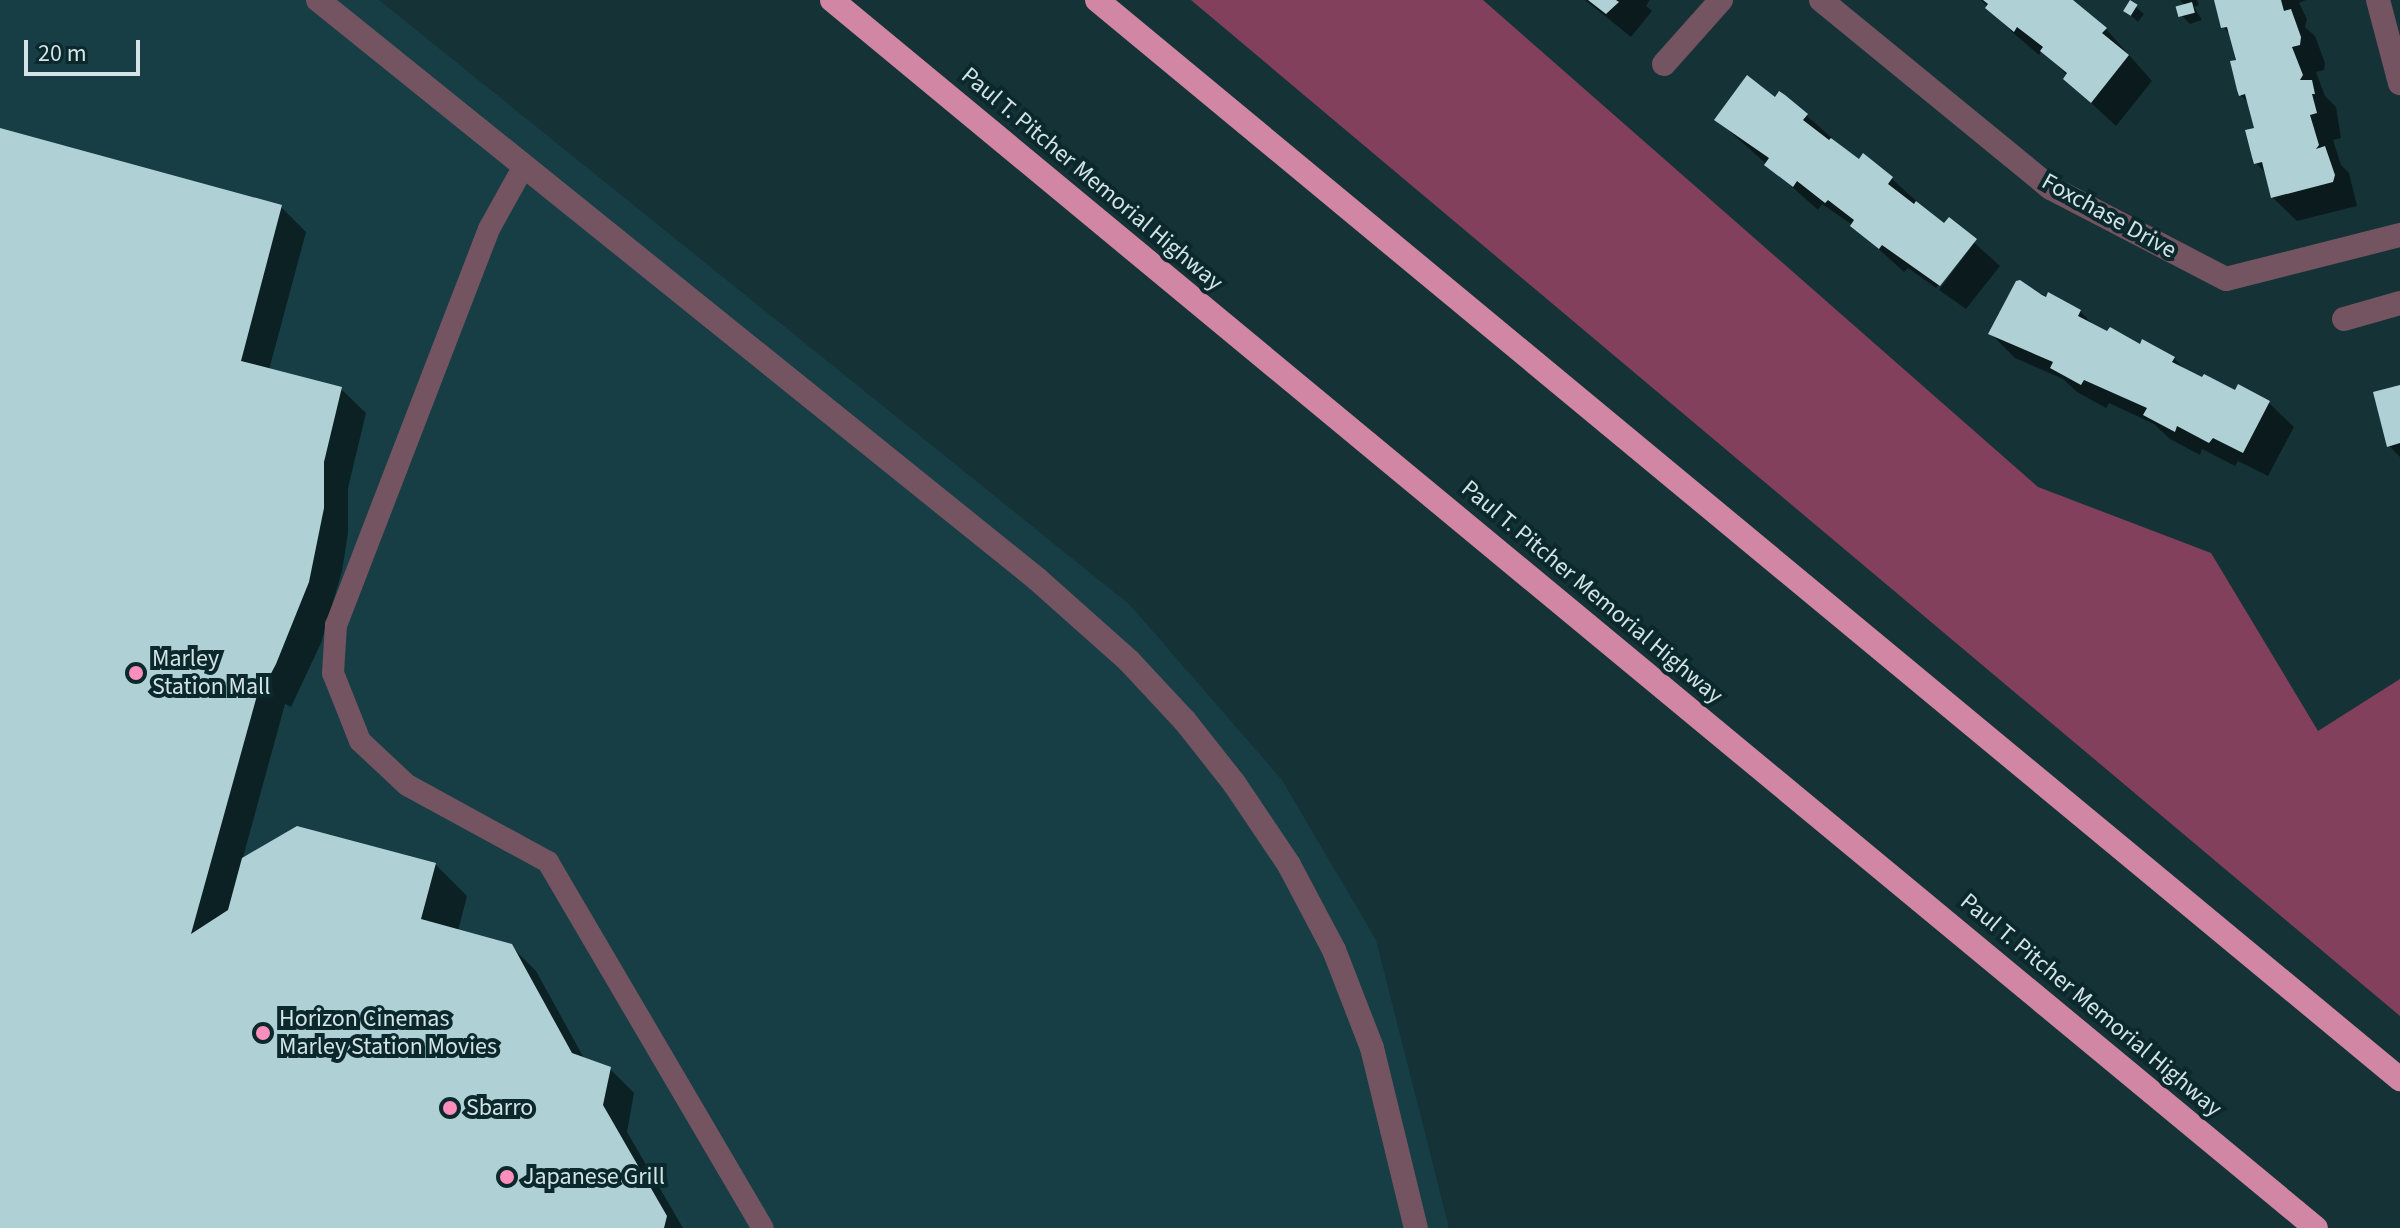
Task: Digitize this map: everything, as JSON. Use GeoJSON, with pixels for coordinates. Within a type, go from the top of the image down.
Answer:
{"type":"FeatureCollection","features":[{"type":"Feature","properties":{"kind":"highway","name":"Paul T. Pitcher Memorial Highway"},"geometry":{"type":"LineString","coordinates":[[832,0],[2316,1228]]}},
{"type":"Feature","properties":{"kind":"highway"},"geometry":{"type":"LineString","coordinates":[[1097,0],[2400,1079]]}},
{"type":"Feature","properties":{"kind":"street"},"geometry":{"type":"LineString","coordinates":[[318,0],[1037,579],[1129,661],[1185,721],[1234,783],[1289,865],[1334,950],[1372,1048],[1416,1228]]}},
{"type":"Feature","properties":{"kind":"street"},"geometry":{"type":"LineString","coordinates":[[1664,64],[1721,0]]}},
{"type":"Feature","properties":{"kind":"street","name":"Foxchase Drive"},"geometry":{"type":"LineString","coordinates":[[1821,0],[2051,188],[2226,279],[2400,235]]}},
{"type":"Feature","properties":{"kind":"street"},"geometry":{"type":"LineString","coordinates":[[2378,0],[2400,83]]}},
{"type":"Feature","properties":{"kind":"street"},"geometry":{"type":"LineString","coordinates":[[2344,319],[2400,303]]}},
{"type":"Feature","properties":{"kind":"lane"},"geometry":{"type":"LineString","coordinates":[[524,166],[489,229],[336,625],[333,673],[360,741],[407,785],[548,862],[763,1228]]}},
{"type":"Feature","properties":{"kind":"shaded area"},"geometry":{"type":"Polygon","coordinates":[[[0,0],[379,0],[1130,605],[1282,780],[1376,940],[1449,1228],[0,1228],[0,0]]]}},
{"type":"Feature","properties":{"kind":"shaded area"},"geometry":{"type":"Polygon","coordinates":[[[1191,0],[1483,0],[2038,487],[2211,553],[2318,731],[2400,679],[2400,1016],[1191,0]]]}},
{"type":"Feature","properties":{"kind":"building"},"geometry":{"type":"Polygon","coordinates":[[[1588,0],[1616,0],[1619,2],[1606,14],[1588,0]]]}},
{"type":"Feature","properties":{"kind":"building"},"geometry":{"type":"Polygon","coordinates":[[[1983,0],[2073,0],[2107,28],[2102,33],[2129,55],[2091,103],[2063,79],[2067,73],[2040,51],[2043,47],[2017,27],[2014,32],[1985,8],[1988,4],[1983,0]]]}},
{"type":"Feature","properties":{"kind":"building"},"geometry":{"type":"Polygon","coordinates":[[[2130,0],[2138,5],[2131,16],[2123,11],[2130,0]]]}},
{"type":"Feature","properties":{"kind":"building"},"geometry":{"type":"Polygon","coordinates":[[[2214,0],[2281,0],[2284,11],[2291,9],[2301,37],[2300,45],[2292,47],[2303,75],[2300,80],[2312,80],[2315,94],[2312,94],[2317,113],[2310,115],[2319,145],[2316,149],[2325,146],[2335,175],[2333,182],[2271,198],[2262,162],[2254,164],[2245,130],[2254,128],[2245,94],[2239,96],[2237,90],[2230,61],[2236,60],[2227,27],[2221,28],[2214,0]]]}},
{"type":"Feature","properties":{"kind":"building"},"geometry":{"type":"Polygon","coordinates":[[[2192,2],[2195,13],[2178,17],[2176,6],[2192,2]]]}},
{"type":"Feature","properties":{"kind":"building"},"geometry":{"type":"Polygon","coordinates":[[[1747,75],[1775,97],[1779,91],[1785,95],[1808,114],[1803,120],[1829,140],[1831,138],[1859,159],[1863,153],[1893,177],[1888,184],[1914,204],[1916,201],[1944,223],[1949,217],[1977,239],[1940,286],[1882,245],[1879,249],[1850,226],[1854,220],[1828,200],[1825,203],[1797,181],[1793,187],[1764,165],[1769,158],[1714,120],[1747,75]]]}},
{"type":"Feature","properties":{"kind":"building","name":"Marley Station Mall"},"geometry":{"type":"Polygon","coordinates":[[[0,128],[282,205],[241,361],[342,387],[324,462],[324,508],[309,582],[276,664],[266,683],[261,681],[191,934],[228,910],[242,858],[297,826],[436,863],[421,919],[512,944],[572,1053],[611,1067],[603,1105],[667,1216],[664,1228],[0,1228],[0,128]]]}},
{"type":"Feature","properties":{"kind":"building"},"geometry":{"type":"Polygon","coordinates":[[[2020,280],[2046,297],[2048,292],[2081,310],[2078,316],[2107,331],[2110,327],[2140,344],[2142,339],[2175,357],[2172,362],[2202,377],[2204,374],[2235,390],[2238,384],[2270,401],[2243,453],[2213,438],[2209,443],[2177,426],[2175,432],[2143,415],[2147,408],[2084,380],[2081,385],[2050,368],[2053,362],[1988,334],[2016,281],[2020,280]]]}},
{"type":"Feature","properties":{"kind":"building"},"geometry":{"type":"Polygon","coordinates":[[[2400,385],[2400,443],[2387,447],[2373,392],[2400,385]]]}},
{"type":"Feature","properties":{"kind":"place","name":"Marley Station Mall"},"geometry":{"type":"Point","coordinates":[136,673]}},
{"type":"Feature","properties":{"kind":"place","name":"Horizon Cinemas Marley Station Movies"},"geometry":{"type":"Point","coordinates":[263,1033]}},
{"type":"Feature","properties":{"kind":"place","name":"Sbarro"},"geometry":{"type":"Point","coordinates":[450,1108]}},
{"type":"Feature","properties":{"kind":"place","name":"Japanese Grill"},"geometry":{"type":"Point","coordinates":[507,1177]}}]}
